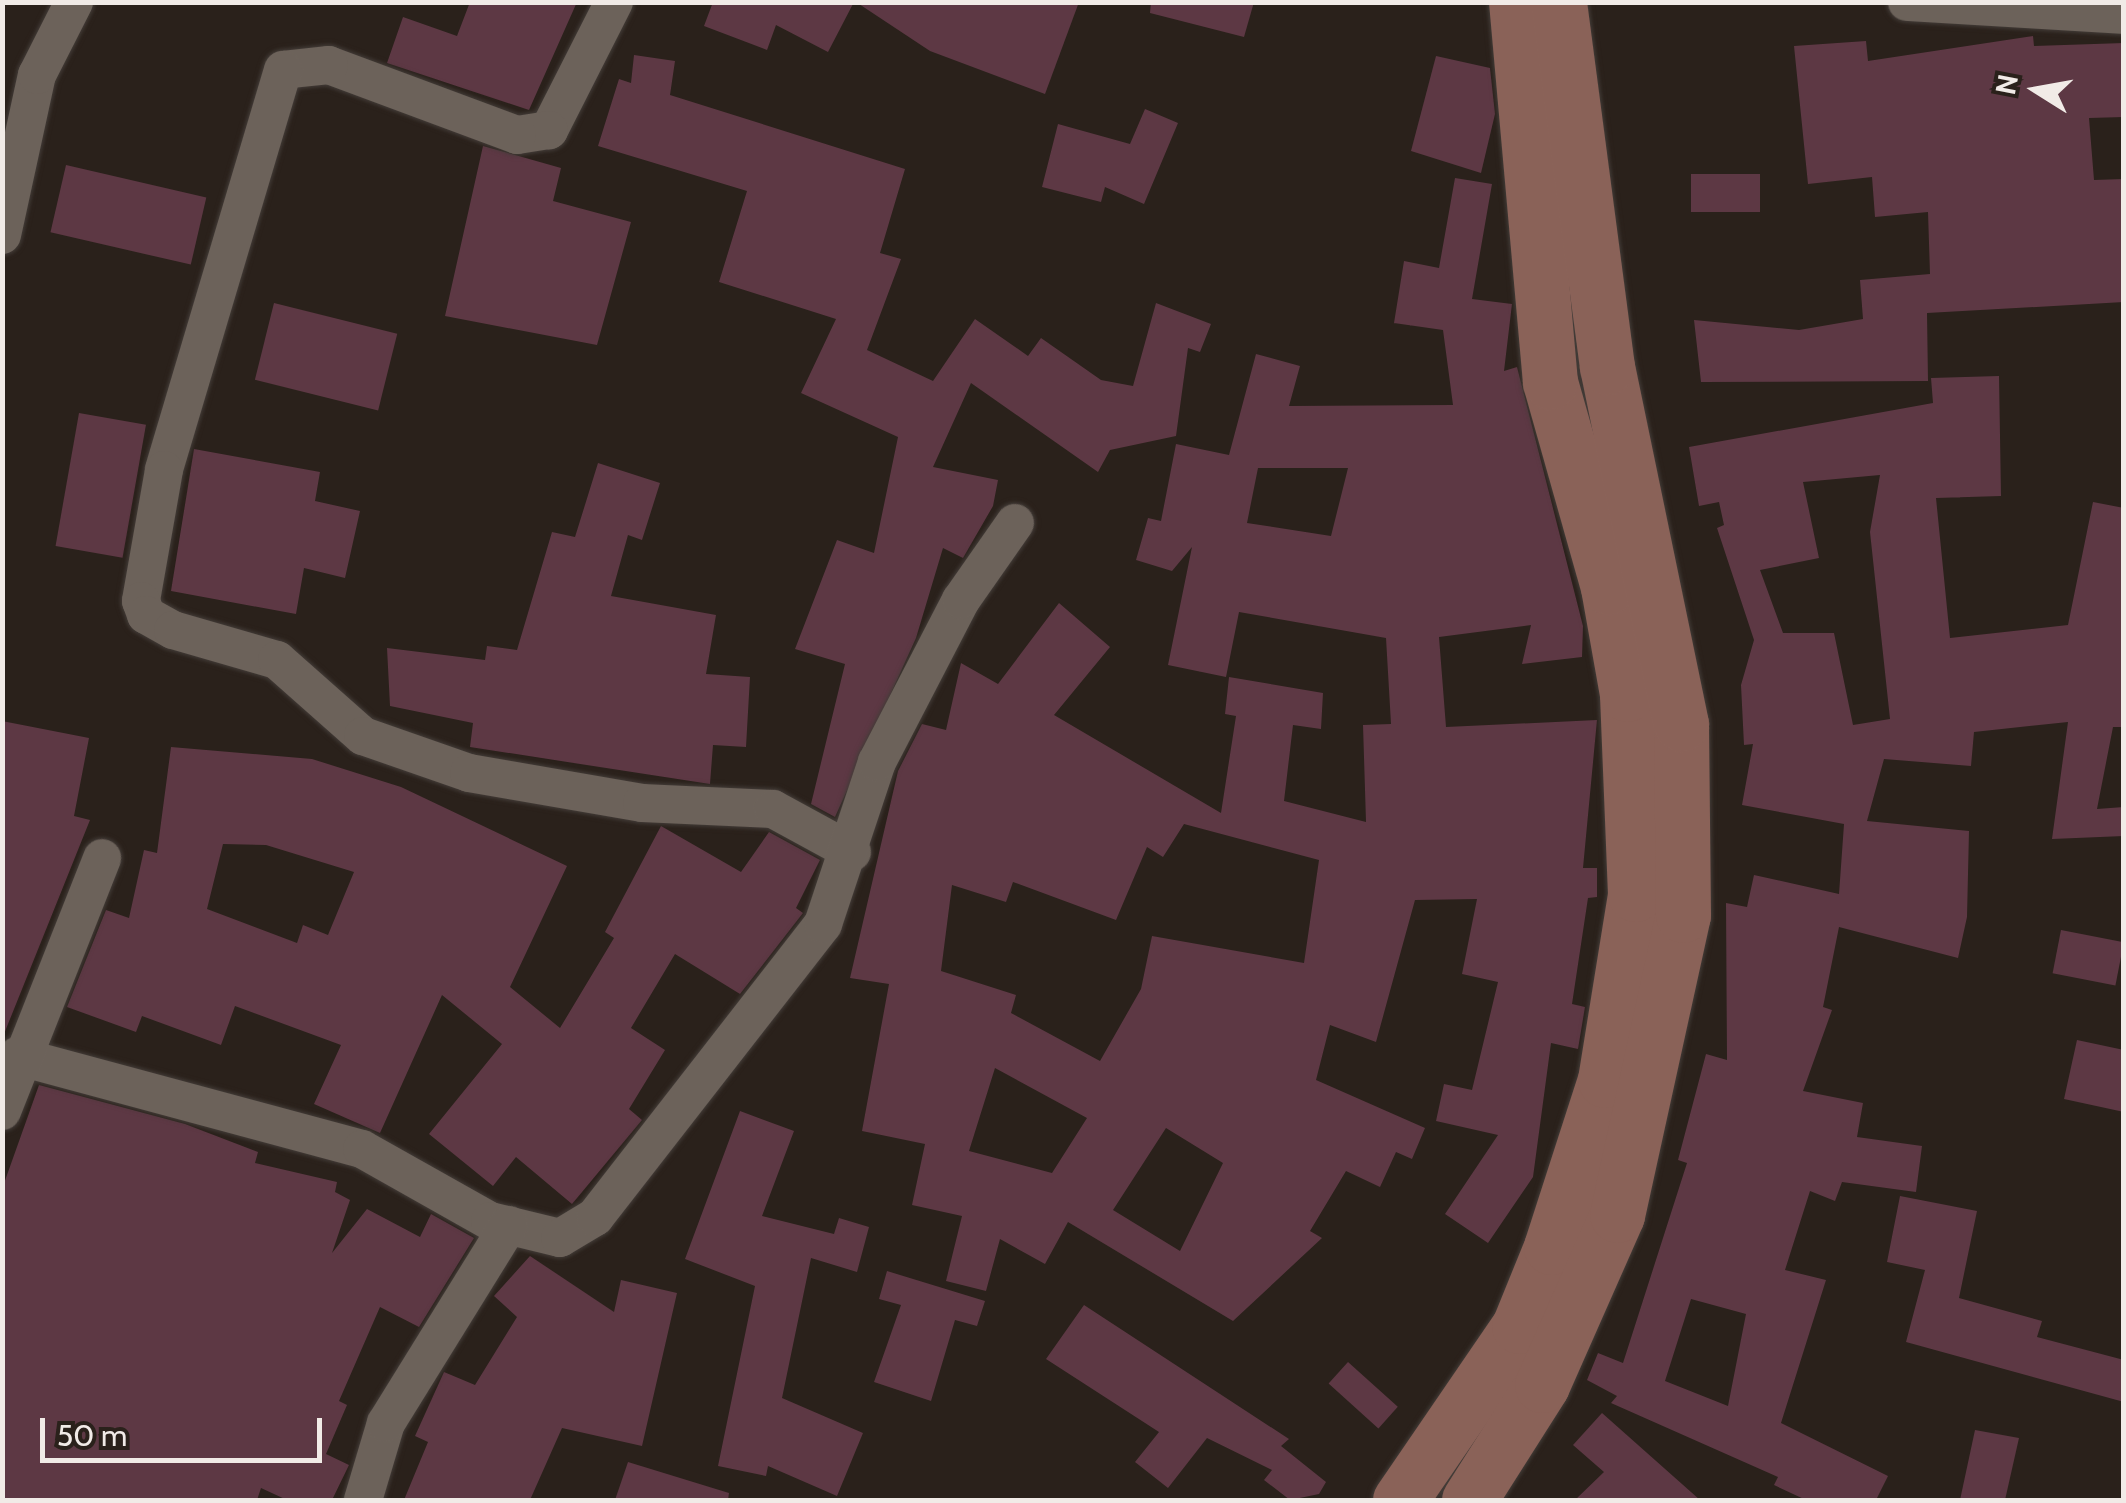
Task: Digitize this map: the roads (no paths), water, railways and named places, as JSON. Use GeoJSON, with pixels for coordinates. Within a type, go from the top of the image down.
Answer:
{"type":"FeatureCollection","features":[{"type":"Feature","properties":{"kind":"main road"},"geometry":{"type":"LineString","coordinates":[[1400,1500],[1519,1326],[1551,1247],[1605,1080],[1635,894],[1627,694],[1608,587],[1550,382],[1516,2]]}},
{"type":"Feature","properties":{"kind":"main road"},"geometry":{"type":"LineString","coordinates":[[1469,1500],[1542,1385],[1617,1215],[1682,916],[1681,724],[1607,367],[1558,2]]}},
{"type":"Feature","properties":{"kind":"street"},"geometry":{"type":"LineString","coordinates":[[2,235],[36,75],[74,2]]}},
{"type":"Feature","properties":{"kind":"street"},"geometry":{"type":"LineString","coordinates":[[614,2],[548,130],[517,136],[329,64],[283,70],[164,470],[141,600],[146,615],[173,630],[277,660],[363,736],[468,773],[642,804],[773,809],[852,852]]}},
{"type":"Feature","properties":{"kind":"street"},"geometry":{"type":"LineString","coordinates":[[1907,2],[2124,15]]}},
{"type":"Feature","properties":{"kind":"street"},"geometry":{"type":"LineString","coordinates":[[17,1056],[362,1148],[509,1226],[560,1238],[596,1218],[758,1019],[822,924],[852,852],[877,762],[960,600],[1015,523]]}},
{"type":"Feature","properties":{"kind":"street"},"geometry":{"type":"LineString","coordinates":[[2,1111],[17,1056],[102,858]]}},
{"type":"Feature","properties":{"kind":"street"},"geometry":{"type":"LineString","coordinates":[[362,1500],[386,1423],[509,1226]]}}]}
